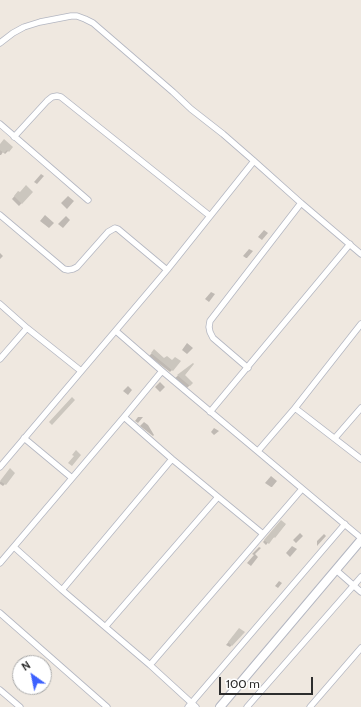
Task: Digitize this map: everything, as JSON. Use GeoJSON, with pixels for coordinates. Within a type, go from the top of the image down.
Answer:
{"type":"FeatureCollection","features":[{"type":"Feature","properties":{"kind":"street"},"geometry":{"type":"LineString","coordinates":[[0,43],[24,27],[40,22],[71,16],[77,16],[85,19],[93,24],[191,109],[223,134],[361,254]]}},
{"type":"Feature","properties":{"kind":"street"},"geometry":{"type":"LineString","coordinates":[[14,137],[47,101],[52,97],[62,97],[210,216]]}},
{"type":"Feature","properties":{"kind":"street"},"geometry":{"type":"LineString","coordinates":[[0,124],[88,200]]}},
{"type":"Feature","properties":{"kind":"street"},"geometry":{"type":"LineString","coordinates":[[0,467],[167,270],[254,161]]}},
{"type":"Feature","properties":{"kind":"street"},"geometry":{"type":"LineString","coordinates":[[248,368],[214,338],[210,332],[210,321],[301,203]]}},
{"type":"Feature","properties":{"kind":"street"},"geometry":{"type":"LineString","coordinates":[[0,215],[64,269],[73,269],[77,266],[108,232],[115,228],[167,270]]}},
{"type":"Feature","properties":{"kind":"street"},"geometry":{"type":"LineString","coordinates":[[210,412],[350,244]]}},
{"type":"Feature","properties":{"kind":"street"},"geometry":{"type":"LineString","coordinates":[[0,304],[27,328],[81,371]]}},
{"type":"Feature","properties":{"kind":"street"},"geometry":{"type":"LineString","coordinates":[[258,451],[295,408],[361,324]]}},
{"type":"Feature","properties":{"kind":"street"},"geometry":{"type":"LineString","coordinates":[[0,359],[27,328]]}},
{"type":"Feature","properties":{"kind":"street"},"geometry":{"type":"LineString","coordinates":[[116,331],[361,539],[220,707]]}},
{"type":"Feature","properties":{"kind":"street"},"geometry":{"type":"LineString","coordinates":[[0,563],[162,371]]}},
{"type":"Feature","properties":{"kind":"street"},"geometry":{"type":"LineString","coordinates":[[295,408],[361,459]]}},
{"type":"Feature","properties":{"kind":"street"},"geometry":{"type":"LineString","coordinates":[[335,438],[361,408]]}},
{"type":"Feature","properties":{"kind":"street"},"geometry":{"type":"LineString","coordinates":[[124,417],[172,459],[263,534]]}},
{"type":"Feature","properties":{"kind":"street"},"geometry":{"type":"LineString","coordinates":[[24,438],[72,478]]}},
{"type":"Feature","properties":{"kind":"street"},"geometry":{"type":"LineString","coordinates":[[62,590],[172,459]]}},
{"type":"Feature","properties":{"kind":"street"},"geometry":{"type":"LineString","coordinates":[[150,665],[302,489]]}},
{"type":"Feature","properties":{"kind":"street"},"geometry":{"type":"LineString","coordinates":[[106,626],[218,497]]}},
{"type":"Feature","properties":{"kind":"street"},"geometry":{"type":"LineString","coordinates":[[14,547],[150,665],[192,706],[345,524]]}},
{"type":"Feature","properties":{"kind":"street"},"geometry":{"type":"LineString","coordinates":[[336,570],[361,592]]}},
{"type":"Feature","properties":{"kind":"street"},"geometry":{"type":"LineString","coordinates":[[247,707],[361,577]]}},
{"type":"Feature","properties":{"kind":"street"},"geometry":{"type":"LineString","coordinates":[[0,613],[108,707]]}},
{"type":"Feature","properties":{"kind":"street"},"geometry":{"type":"LineString","coordinates":[[310,707],[361,648]]}},
{"type":"Feature","properties":{"kind":"street"},"geometry":{"type":"LineString","coordinates":[[0,690],[20,707]]}},
{"type":"Feature","properties":{"kind":"building"},"geometry":{"type":"Polygon","coordinates":[[[4,139],[13,147],[9,152],[7,150],[4,153],[0,150],[0,144],[4,139]]]}},
{"type":"Feature","properties":{"kind":"building"},"geometry":{"type":"Polygon","coordinates":[[[26,185],[33,192],[22,204],[14,196],[26,185]]]}},
{"type":"Feature","properties":{"kind":"building"},"geometry":{"type":"Polygon","coordinates":[[[154,349],[164,358],[167,356],[172,360],[175,357],[181,361],[173,371],[151,353],[154,349]]]}},
{"type":"Feature","properties":{"kind":"building"},"geometry":{"type":"Polygon","coordinates":[[[193,363],[194,364],[185,375],[193,383],[190,386],[177,375],[193,363]]]}},
{"type":"Feature","properties":{"kind":"building"},"geometry":{"type":"Polygon","coordinates":[[[72,397],[75,400],[52,425],[49,422],[72,397]]]}},
{"type":"Feature","properties":{"kind":"building"},"geometry":{"type":"Polygon","coordinates":[[[76,450],[81,455],[72,466],[68,463],[74,456],[72,455],[76,450]]]}},
{"type":"Feature","properties":{"kind":"building"},"geometry":{"type":"Polygon","coordinates":[[[10,468],[15,473],[6,485],[0,481],[10,468]]]}},
{"type":"Feature","properties":{"kind":"building"},"geometry":{"type":"Polygon","coordinates":[[[281,520],[286,524],[269,544],[264,540],[281,520]]]}},
{"type":"Feature","properties":{"kind":"building"},"geometry":{"type":"Polygon","coordinates":[[[239,628],[245,632],[232,646],[228,642],[239,628]]]}}]}
